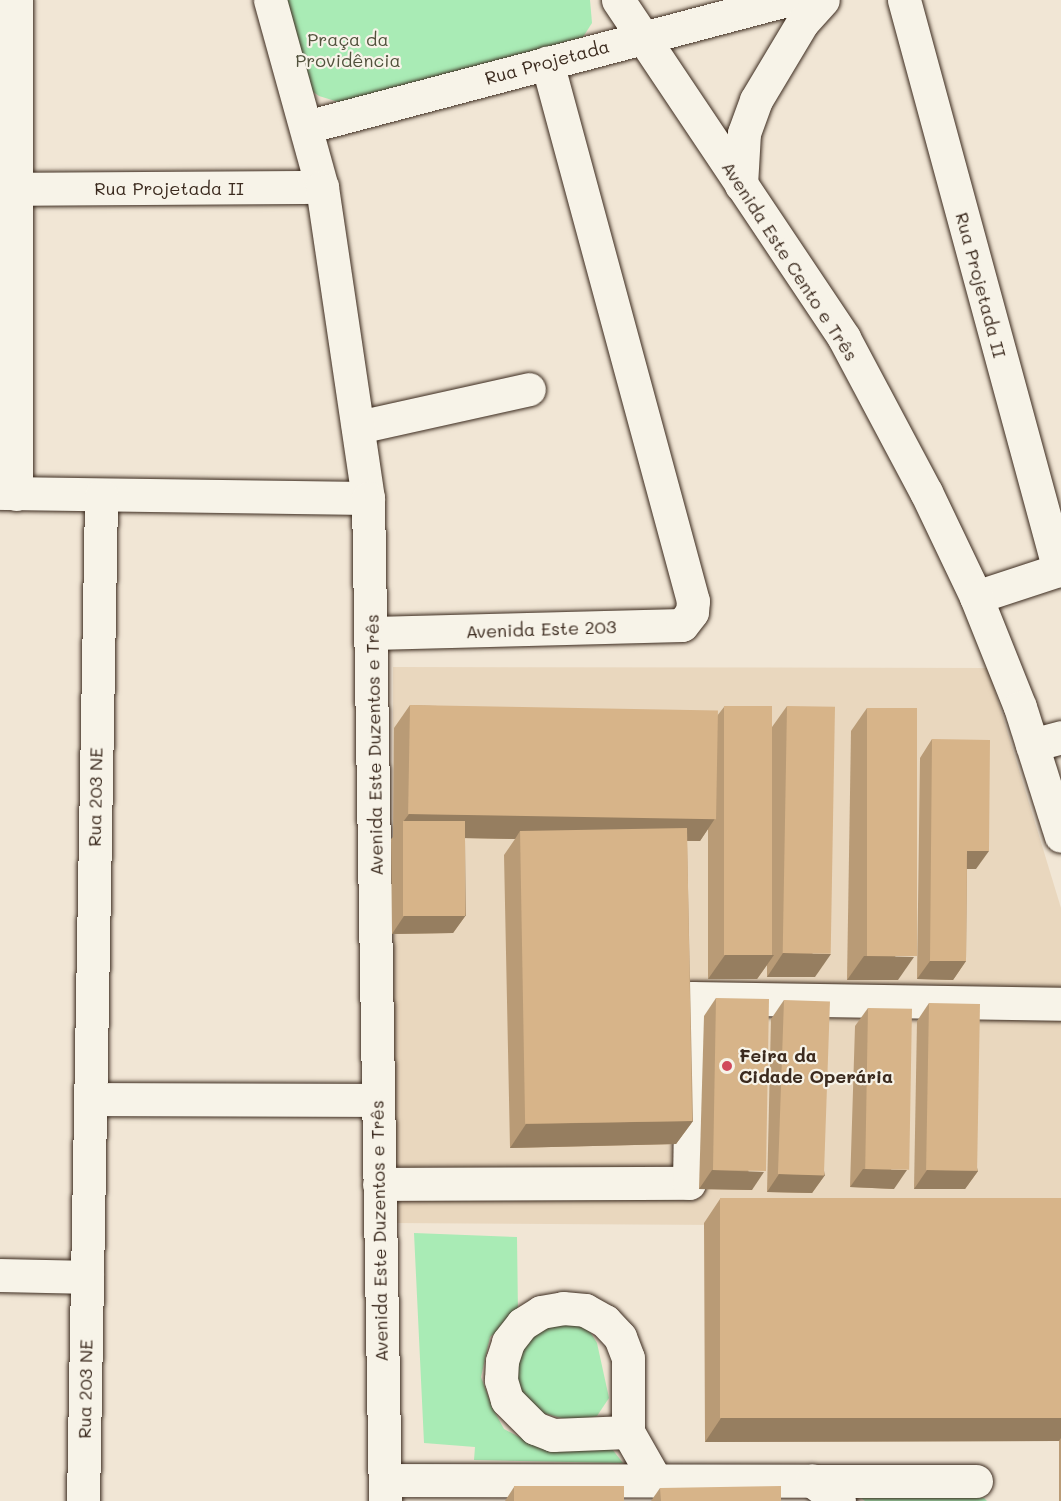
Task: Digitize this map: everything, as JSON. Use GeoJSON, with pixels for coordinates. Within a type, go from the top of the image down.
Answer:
{"type":"FeatureCollection","features":[{"type":"Feature","properties":{"kind":"street"},"geometry":{"type":"LineString","coordinates":[[16,0],[8,189],[8,494],[368,498]]}},
{"type":"Feature","properties":{"kind":"street","name":"Avenida Este Duzentos e Três"},"geometry":{"type":"LineString","coordinates":[[270,0],[322,187],[368,498],[373,633],[376,1100],[385,1491]]}},
{"type":"Feature","properties":{"kind":"street","name":"Avenida Este Cento e Três"},"geometry":{"type":"LineString","coordinates":[[618,0],[844,338],[926,492],[1046,741],[1061,836]]}},
{"type":"Feature","properties":{"kind":"street","name":"Rua Projetada"},"geometry":{"type":"LineString","coordinates":[[306,127],[788,0]]}},
{"type":"Feature","properties":{"kind":"street"},"geometry":{"type":"LineString","coordinates":[[741,185],[744,133],[756,100],[802,23],[824,0]]}},
{"type":"Feature","properties":{"kind":"street","name":"Rua Projetada II"},"geometry":{"type":"LineString","coordinates":[[904,0],[1060,569]]}},
{"type":"Feature","properties":{"kind":"street","name":"Avenida Este 203"},"geometry":{"type":"LineString","coordinates":[[373,633],[682,625],[688,619],[693,601],[547,62]]}},
{"type":"Feature","properties":{"kind":"street","name":"Rua Projetada II"},"geometry":{"type":"LineString","coordinates":[[8,189],[322,187]]}},
{"type":"Feature","properties":{"kind":"street"},"geometry":{"type":"LineString","coordinates":[[358,427],[529,389]]}},
{"type":"Feature","properties":{"kind":"street","name":"Rua 203 NE"},"geometry":{"type":"LineString","coordinates":[[83,1501],[100,495]]}},
{"type":"Feature","properties":{"kind":"street"},"geometry":{"type":"LineString","coordinates":[[976,597],[1060,569]]}},
{"type":"Feature","properties":{"kind":"street"},"geometry":{"type":"LineString","coordinates":[[379,1184],[689,1183],[692,998],[1061,1004]]}},
{"type":"Feature","properties":{"kind":"street"},"geometry":{"type":"LineString","coordinates":[[90,1100],[376,1100]]}},
{"type":"Feature","properties":{"kind":"street"},"geometry":{"type":"LineString","coordinates":[[0,1275],[87,1277]]}},
{"type":"Feature","properties":{"kind":"street"},"geometry":{"type":"LineString","coordinates":[[627,1432],[553,1435],[534,1428],[519,1416],[507,1400],[501,1380],[502,1360],[508,1342],[522,1324],[541,1312],[563,1308],[585,1310],[605,1321],[620,1337],[628,1358],[627,1432],[656,1481]]}},
{"type":"Feature","properties":{"kind":"street"},"geometry":{"type":"LineString","coordinates":[[385,1491],[656,1481],[976,1481]]}},
{"type":"Feature","properties":{"kind":"street"},"geometry":{"type":"LineString","coordinates":[[812,1481],[839,1501]]}},
{"type":"Feature","properties":{"kind":"shaded area","name":"Feira da Cidade Operária"},"geometry":{"type":"Polygon","coordinates":[[[393,667],[988,668],[1061,908],[1061,1227],[394,1223],[393,667]]]}},
{"type":"Feature","properties":{"kind":"green space","name":"Praça da Providência"},"geometry":{"type":"Polygon","coordinates":[[[282,0],[590,0],[592,23],[583,37],[345,104],[319,96],[308,88],[282,0]]]}},
{"type":"Feature","properties":{"kind":"green space"},"geometry":{"type":"Polygon","coordinates":[[[414,1233],[517,1237],[518,1314],[490,1337],[481,1377],[492,1407],[504,1429],[538,1447],[612,1449],[623,1463],[474,1460],[475,1447],[424,1443],[414,1233]]]}},
{"type":"Feature","properties":{"kind":"green space"},"geometry":{"type":"Polygon","coordinates":[[[560,1322],[584,1322],[597,1343],[609,1398],[597,1416],[573,1421],[539,1412],[516,1395],[517,1352],[534,1330],[560,1322]]]}},
{"type":"Feature","properties":{"kind":"green space"},"geometry":{"type":"Polygon","coordinates":[[[857,1495],[984,1498],[987,1501],[865,1501],[857,1495]]]}},
{"type":"Feature","properties":{"kind":"building"},"geometry":{"type":"Polygon","coordinates":[[[410,705],[718,710],[716,819],[408,814],[410,705]]]}},
{"type":"Feature","properties":{"kind":"building"},"geometry":{"type":"Polygon","coordinates":[[[724,706],[772,706],[772,955],[724,955],[724,706]]]}},
{"type":"Feature","properties":{"kind":"building"},"geometry":{"type":"Polygon","coordinates":[[[787,706],[835,707],[831,954],[783,953],[787,706]]]}},
{"type":"Feature","properties":{"kind":"building"},"geometry":{"type":"Polygon","coordinates":[[[867,708],[917,708],[917,956],[867,956],[867,708]]]}},
{"type":"Feature","properties":{"kind":"building"},"geometry":{"type":"Polygon","coordinates":[[[932,739],[990,740],[989,851],[967,851],[966,961],[930,961],[932,739]]]}},
{"type":"Feature","properties":{"kind":"building"},"geometry":{"type":"Polygon","coordinates":[[[403,821],[465,821],[465,916],[403,916],[403,821]]]}},
{"type":"Feature","properties":{"kind":"building"},"geometry":{"type":"Polygon","coordinates":[[[687,828],[692,1121],[525,1124],[520,831],[687,828]]]}},
{"type":"Feature","properties":{"kind":"building"},"geometry":{"type":"Polygon","coordinates":[[[716,998],[769,999],[766,1171],[713,1170],[716,998]]]}},
{"type":"Feature","properties":{"kind":"building"},"geometry":{"type":"Polygon","coordinates":[[[784,1000],[830,1002],[824,1175],[778,1174],[784,1000]]]}},
{"type":"Feature","properties":{"kind":"building"},"geometry":{"type":"Polygon","coordinates":[[[929,1003],[980,1004],[977,1171],[926,1170],[929,1003]]]}},
{"type":"Feature","properties":{"kind":"building"},"geometry":{"type":"Polygon","coordinates":[[[868,1008],[912,1009],[909,1170],[865,1169],[868,1008]]]}},
{"type":"Feature","properties":{"kind":"building"},"geometry":{"type":"Polygon","coordinates":[[[720,1198],[1061,1198],[1061,1418],[720,1418],[720,1198]]]}},
{"type":"Feature","properties":{"kind":"building"},"geometry":{"type":"Polygon","coordinates":[[[514,1486],[624,1486],[624,1501],[514,1501],[514,1486]]]}},
{"type":"Feature","properties":{"kind":"building"},"geometry":{"type":"Polygon","coordinates":[[[781,1486],[781,1501],[661,1501],[660,1488],[781,1486]]]}},
{"type":"Feature","properties":{"kind":"place","name":"Feira da Cidade Operária"},"geometry":{"type":"Point","coordinates":[727,1066]}}]}
